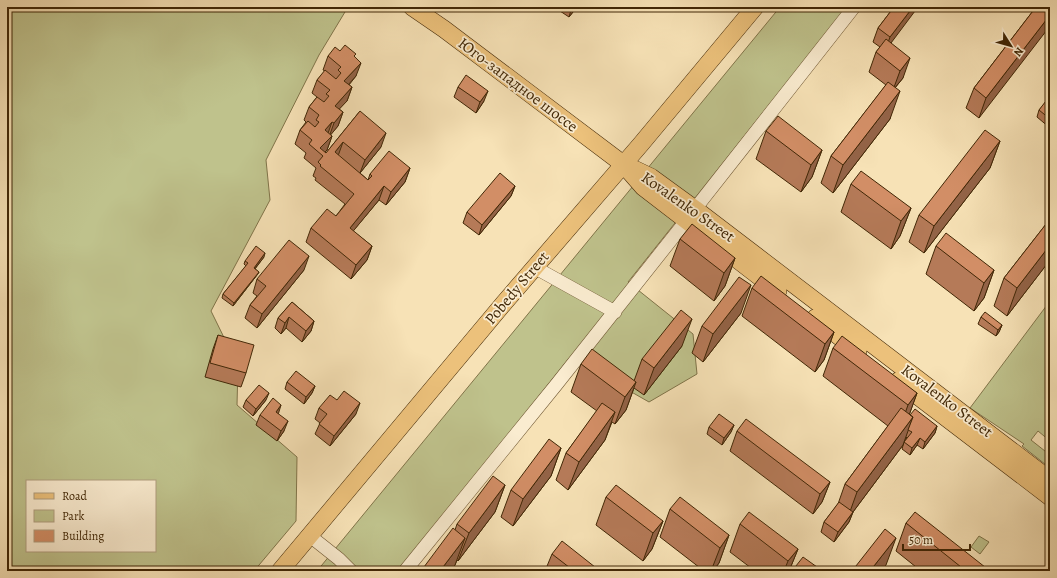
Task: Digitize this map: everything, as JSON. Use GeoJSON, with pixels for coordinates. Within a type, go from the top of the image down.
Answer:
{"type":"FeatureCollection","features":[{"type":"Feature","properties":{"kind":"main road","name":"Юго-западное шоссе"},"geometry":{"type":"LineString","coordinates":[[412,7],[623,164]]}},
{"type":"Feature","properties":{"kind":"main road","name":"Pobedy Street"},"geometry":{"type":"LineString","coordinates":[[280,571],[534,267],[755,7]]}},
{"type":"Feature","properties":{"kind":"main road","name":"Kovalenko Street"},"geometry":{"type":"LineString","coordinates":[[623,164],[651,177],[690,215],[961,420],[1050,480]]}},
{"type":"Feature","properties":{"kind":"main road","name":"Kovalenko Street"},"geometry":{"type":"LineString","coordinates":[[961,420],[1050,497]]}},
{"type":"Feature","properties":{"kind":"street"},"geometry":{"type":"LineString","coordinates":[[406,571],[615,312],[854,7]]}},
{"type":"Feature","properties":{"kind":"street"},"geometry":{"type":"LineString","coordinates":[[416,571],[584,365],[681,239]]}},
{"type":"Feature","properties":{"kind":"street"},"geometry":{"type":"LineString","coordinates":[[534,267],[615,312]]}},
{"type":"Feature","properties":{"kind":"street"},"geometry":{"type":"LineString","coordinates":[[310,536],[339,559],[351,571]]}},
{"type":"Feature","properties":{"kind":"green space"},"geometry":{"type":"Polygon","coordinates":[[[7,7],[348,7],[319,55],[266,160],[270,200],[211,311],[238,366],[237,405],[297,457],[296,521],[254,571],[7,571],[7,7]]]}},
{"type":"Feature","properties":{"kind":"green space"},"geometry":{"type":"Polygon","coordinates":[[[780,7],[847,7],[628,282],[693,334],[697,374],[649,402],[570,357],[400,571],[317,571],[780,7]]]}},
{"type":"Feature","properties":{"kind":"green space"},"geometry":{"type":"Polygon","coordinates":[[[1050,301],[1050,441],[1038,431],[1031,440],[1050,455],[1050,468],[1022,446],[1024,444],[970,408],[1050,301]]]}},
{"type":"Feature","properties":{"kind":"green space"},"geometry":{"type":"Polygon","coordinates":[[[979,536],[989,542],[980,554],[971,547],[979,536]]]}},
{"type":"Feature","properties":{"kind":"building"},"geometry":{"type":"Polygon","coordinates":[[[567,7],[574,7],[571,10],[567,7]]]}},
{"type":"Feature","properties":{"kind":"building"},"geometry":{"type":"Polygon","coordinates":[[[894,7],[913,7],[890,37],[878,28],[894,7]]]}},
{"type":"Feature","properties":{"kind":"building"},"geometry":{"type":"Polygon","coordinates":[[[1036,7],[1050,7],[1050,15],[986,98],[974,88],[1036,7]]]}},
{"type":"Feature","properties":{"kind":"building"},"geometry":{"type":"Polygon","coordinates":[[[886,39],[910,58],[900,71],[876,52],[886,39]]]}},
{"type":"Feature","properties":{"kind":"building"},"geometry":{"type":"Polygon","coordinates":[[[345,45],[356,54],[354,56],[361,63],[344,81],[352,87],[335,106],[343,112],[334,123],[332,122],[325,130],[332,136],[320,148],[326,153],[360,111],[386,133],[365,160],[343,142],[335,152],[368,180],[372,176],[370,174],[389,151],[410,168],[391,192],[384,186],[350,228],[372,246],[356,265],[311,228],[327,209],[336,216],[354,194],[320,166],[321,165],[318,162],[323,156],[309,144],[312,140],[300,130],[308,121],[315,127],[319,122],[316,120],[319,115],[309,107],[317,97],[324,102],[329,96],[326,94],[330,90],[317,80],[325,70],[336,79],[341,73],[338,70],[341,67],[328,56],[335,47],[340,51],[345,45]]]}},
{"type":"Feature","properties":{"kind":"building"},"geometry":{"type":"Polygon","coordinates":[[[466,75],[488,91],[480,102],[458,87],[466,75]]]}},
{"type":"Feature","properties":{"kind":"building"},"geometry":{"type":"Polygon","coordinates":[[[888,82],[900,91],[843,165],[831,156],[888,82]]]}},
{"type":"Feature","properties":{"kind":"building"},"geometry":{"type":"Polygon","coordinates":[[[1049,97],[1050,98],[1050,119],[1039,110],[1049,97]]]}},
{"type":"Feature","properties":{"kind":"building"},"geometry":{"type":"Polygon","coordinates":[[[778,116],[822,150],[811,165],[766,131],[778,116]]]}},
{"type":"Feature","properties":{"kind":"building"},"geometry":{"type":"Polygon","coordinates":[[[985,130],[1000,141],[934,226],[919,215],[985,130]]]}},
{"type":"Feature","properties":{"kind":"building"},"geometry":{"type":"Polygon","coordinates":[[[861,171],[911,208],[901,221],[851,184],[861,171]]]}},
{"type":"Feature","properties":{"kind":"building"},"geometry":{"type":"Polygon","coordinates":[[[500,173],[515,186],[482,225],[467,212],[500,173]]]}},
{"type":"Feature","properties":{"kind":"building"},"geometry":{"type":"Polygon","coordinates":[[[1050,219],[1050,245],[1017,288],[1004,278],[1050,219]]]}},
{"type":"Feature","properties":{"kind":"building"},"geometry":{"type":"Polygon","coordinates":[[[692,224],[735,258],[724,273],[680,239],[692,224]]]}},
{"type":"Feature","properties":{"kind":"building"},"geometry":{"type":"Polygon","coordinates":[[[946,233],[994,270],[984,283],[936,246],[946,233]]]}},
{"type":"Feature","properties":{"kind":"building"},"geometry":{"type":"Polygon","coordinates":[[[289,240],[309,256],[262,314],[250,305],[266,286],[257,279],[289,240]]]}},
{"type":"Feature","properties":{"kind":"building"},"geometry":{"type":"Polygon","coordinates":[[[256,246],[265,253],[254,268],[259,272],[234,303],[223,294],[248,263],[245,261],[256,246]]]}},
{"type":"Feature","properties":{"kind":"building"},"geometry":{"type":"Polygon","coordinates":[[[761,276],[834,332],[825,344],[752,288],[761,276]]]}},
{"type":"Feature","properties":{"kind":"building"},"geometry":{"type":"Polygon","coordinates":[[[739,277],[751,285],[713,334],[702,326],[739,277]]]}},
{"type":"Feature","properties":{"kind":"building"},"geometry":{"type":"Polygon","coordinates":[[[292,302],[314,321],[306,331],[289,317],[285,323],[278,318],[292,302]]]}},
{"type":"Feature","properties":{"kind":"building"},"geometry":{"type":"Polygon","coordinates":[[[681,310],[692,319],[654,368],[642,359],[681,310]]]}},
{"type":"Feature","properties":{"kind":"building"},"geometry":{"type":"Polygon","coordinates":[[[985,312],[1002,325],[998,330],[981,317],[985,312]]]}},
{"type":"Feature","properties":{"kind":"building"},"geometry":{"type":"Polygon","coordinates":[[[218,335],[254,345],[246,373],[210,363],[218,335]]]}},
{"type":"Feature","properties":{"kind":"building"},"geometry":{"type":"Polygon","coordinates":[[[842,336],[917,393],[908,405],[833,348],[842,336]]]}},
{"type":"Feature","properties":{"kind":"building"},"geometry":{"type":"Polygon","coordinates":[[[592,349],[636,382],[625,397],[581,364],[592,349]]]}},
{"type":"Feature","properties":{"kind":"building"},"geometry":{"type":"Polygon","coordinates":[[[296,371],[315,386],[306,397],[287,382],[296,371]]]}},
{"type":"Feature","properties":{"kind":"building"},"geometry":{"type":"Polygon","coordinates":[[[259,385],[269,393],[256,409],[246,400],[259,385]]]}},
{"type":"Feature","properties":{"kind":"building"},"geometry":{"type":"Polygon","coordinates":[[[344,391],[360,403],[334,436],[319,424],[327,414],[319,408],[330,395],[337,400],[344,391]]]}},
{"type":"Feature","properties":{"kind":"building"},"geometry":{"type":"Polygon","coordinates":[[[273,398],[281,405],[276,412],[288,421],[281,431],[260,415],[273,398]]]}},
{"type":"Feature","properties":{"kind":"building"},"geometry":{"type":"Polygon","coordinates":[[[602,403],[615,412],[579,462],[566,453],[602,403]]]}},
{"type":"Feature","properties":{"kind":"building"},"geometry":{"type":"Polygon","coordinates":[[[901,408],[913,417],[857,492],[845,484],[901,408]]]}},
{"type":"Feature","properties":{"kind":"building"},"geometry":{"type":"Polygon","coordinates":[[[915,409],[937,426],[925,442],[920,438],[912,448],[904,442],[912,432],[908,430],[913,417],[910,415],[915,409]]]}},
{"type":"Feature","properties":{"kind":"building"},"geometry":{"type":"Polygon","coordinates":[[[719,414],[734,425],[724,438],[709,427],[719,414]]]}},
{"type":"Feature","properties":{"kind":"building"},"geometry":{"type":"Polygon","coordinates":[[[746,419],[830,482],[820,494],[737,431],[746,419]]]}},
{"type":"Feature","properties":{"kind":"building"},"geometry":{"type":"Polygon","coordinates":[[[549,439],[561,448],[523,499],[511,490],[549,439]]]}},
{"type":"Feature","properties":{"kind":"building"},"geometry":{"type":"Polygon","coordinates":[[[493,476],[505,485],[469,533],[457,524],[493,476]]]}},
{"type":"Feature","properties":{"kind":"building"},"geometry":{"type":"Polygon","coordinates":[[[616,485],[663,521],[653,533],[606,497],[616,485]]]}},
{"type":"Feature","properties":{"kind":"building"},"geometry":{"type":"Polygon","coordinates":[[[680,497],[729,535],[720,548],[670,509],[680,497]]]}},
{"type":"Feature","properties":{"kind":"building"},"geometry":{"type":"Polygon","coordinates":[[[839,502],[853,512],[838,532],[824,522],[839,502]]]}},
{"type":"Feature","properties":{"kind":"building"},"geometry":{"type":"Polygon","coordinates":[[[749,512],[798,549],[788,561],[740,524],[749,512]]]}},
{"type":"Feature","properties":{"kind":"building"},"geometry":{"type":"Polygon","coordinates":[[[915,512],[990,571],[966,571],[906,523],[915,512]]]}},
{"type":"Feature","properties":{"kind":"building"},"geometry":{"type":"Polygon","coordinates":[[[453,528],[465,538],[440,571],[421,571],[453,528]]]}},
{"type":"Feature","properties":{"kind":"building"},"geometry":{"type":"Polygon","coordinates":[[[885,529],[896,538],[870,571],[852,571],[885,529]]]}},
{"type":"Feature","properties":{"kind":"building"},"geometry":{"type":"Polygon","coordinates":[[[562,541],[600,571],[574,571],[552,554],[562,541]]]}},
{"type":"Feature","properties":{"kind":"building"},"geometry":{"type":"Polygon","coordinates":[[[803,557],[817,567],[814,571],[792,571],[803,557]]]}}]}
